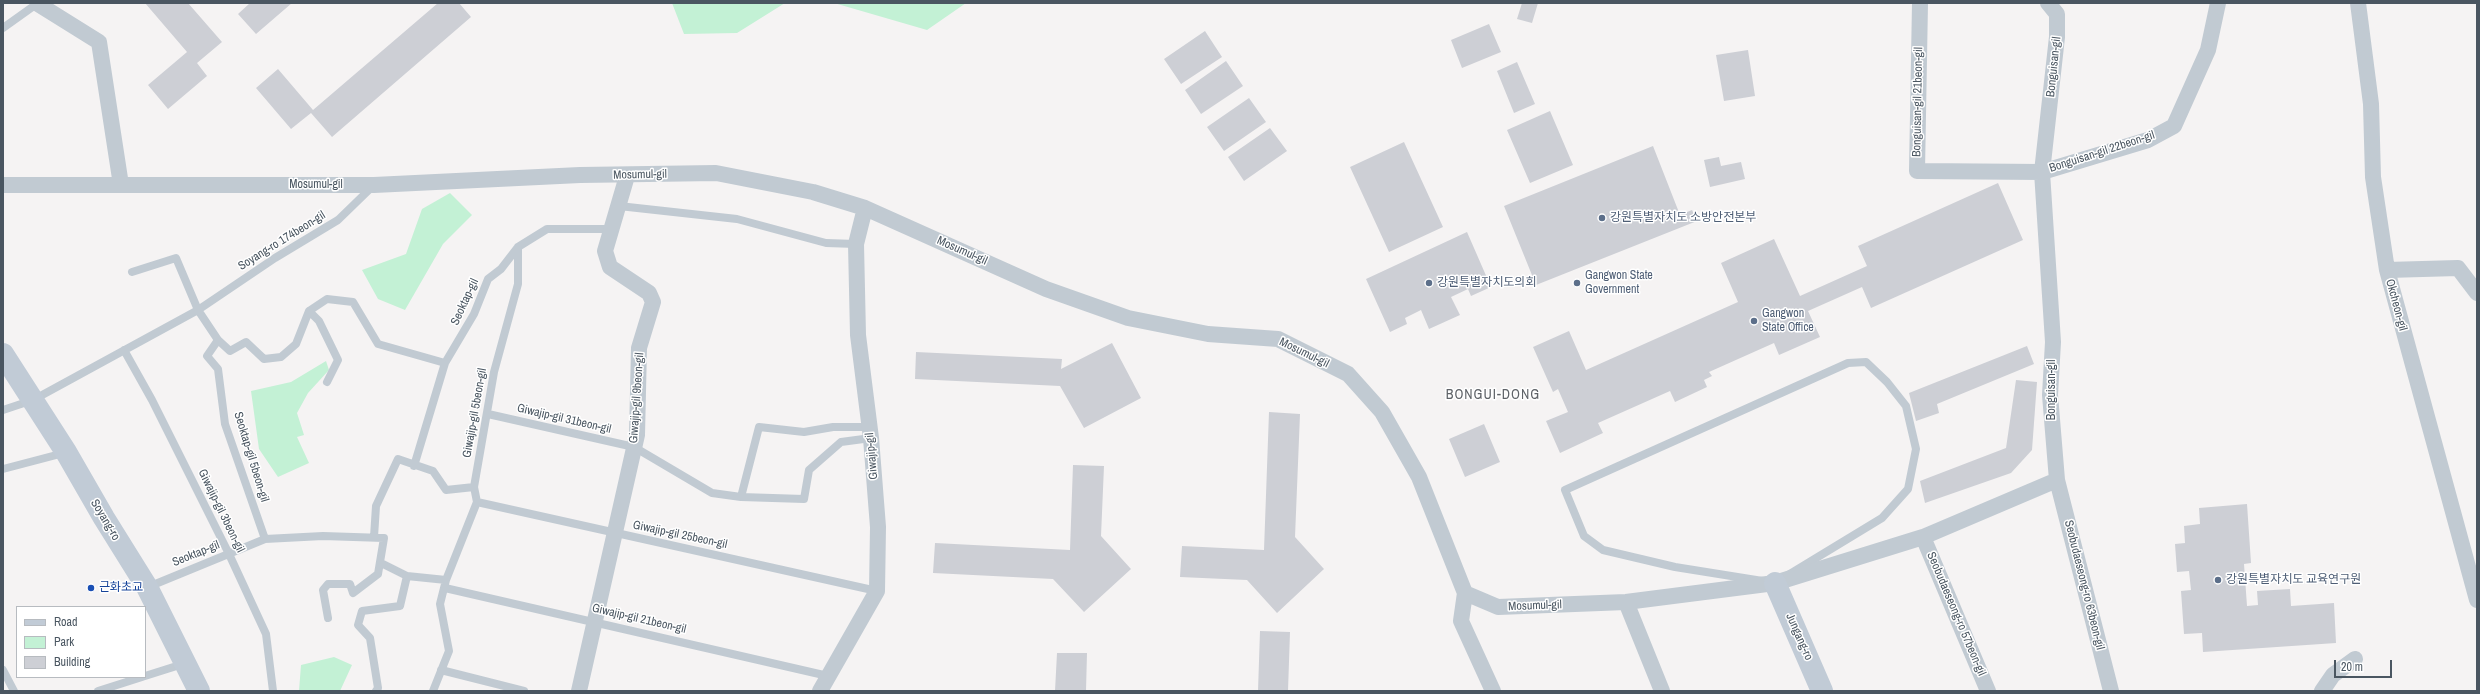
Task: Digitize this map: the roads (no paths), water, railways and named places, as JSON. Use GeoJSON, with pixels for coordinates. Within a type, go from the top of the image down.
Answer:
{"type":"FeatureCollection","features":[{"type":"Feature","properties":{"kind":"street","name":"Bonguisan-gil 21beon-gil"},"geometry":{"type":"LineString","coordinates":[[1920,3],[1917,171],[2042,172]]}},
{"type":"Feature","properties":{"kind":"street","name":"Bonguisan-gil"},"geometry":{"type":"LineString","coordinates":[[2048,3],[2057,14],[2057,37],[2042,172],[2053,342],[2050,395],[2057,480]]}},
{"type":"Feature","properties":{"kind":"street","name":"Bonguisan-gil 22beon-gil"},"geometry":{"type":"LineString","coordinates":[[2042,172],[2148,140],[2174,126],[2208,50],[2218,3]]}},
{"type":"Feature","properties":{"kind":"street","name":"Okcheon-gil"},"geometry":{"type":"LineString","coordinates":[[2358,3],[2371,104],[2373,177],[2387,270],[2477,600]]}},
{"type":"Feature","properties":{"kind":"street"},"geometry":{"type":"LineString","coordinates":[[38,4],[99,42],[121,185]]}},
{"type":"Feature","properties":{"kind":"street","name":"Mosumul-gil"},"geometry":{"type":"LineString","coordinates":[[3,185],[374,185],[580,175],[627,176],[716,173],[813,192],[865,208],[1046,289],[1128,318],[1208,334],[1278,339],[1348,374],[1382,412],[1419,477],[1465,593],[1498,607],[1626,602],[1775,583]]}},
{"type":"Feature","properties":{"kind":"street","name":"Giwajip-gil 9beon-gil"},"geometry":{"type":"LineString","coordinates":[[579,691],[637,435],[640,348],[653,302],[649,293],[610,267],[605,251],[610,229],[619,206],[627,176]]}},
{"type":"Feature","properties":{"kind":"street","name":"Giwajip-gil"},"geometry":{"type":"LineString","coordinates":[[820,691],[877,591],[878,527],[870,433],[858,335],[856,244],[865,208]]}},
{"type":"Feature","properties":{"kind":"street"},"geometry":{"type":"LineString","coordinates":[[2387,270],[2458,268],[2477,293]]}},
{"type":"Feature","properties":{"kind":"street","name":"Soyang-ro"},"geometry":{"type":"LineString","coordinates":[[3,354],[66,452],[104,518],[147,587],[199,691]]}},
{"type":"Feature","properties":{"kind":"street"},"geometry":{"type":"LineString","coordinates":[[1775,583],[1923,537],[2057,480]]}},
{"type":"Feature","properties":{"kind":"street","name":"Seobudaeseong-ro 63beon-gil"},"geometry":{"type":"LineString","coordinates":[[2057,480],[2111,691]]}},
{"type":"Feature","properties":{"kind":"street","name":"Seobudaeseong-ro 57beon-gil"},"geometry":{"type":"LineString","coordinates":[[1923,537],[1988,691]]}},
{"type":"Feature","properties":{"kind":"street","name":"Jungang-ro"},"geometry":{"type":"LineString","coordinates":[[1775,583],[1822,691]]}},
{"type":"Feature","properties":{"kind":"street"},"geometry":{"type":"LineString","coordinates":[[1465,593],[1461,621],[1493,691]]}},
{"type":"Feature","properties":{"kind":"street"},"geometry":{"type":"LineString","coordinates":[[1626,602],[1662,691]]}},
{"type":"Feature","properties":{"kind":"street"},"geometry":{"type":"LineString","coordinates":[[2322,691],[2333,676],[2355,658]]}},
{"type":"Feature","properties":{"kind":"lane"},"geometry":{"type":"LineString","coordinates":[[3,28],[38,4]]}},
{"type":"Feature","properties":{"kind":"lane","name":"Soyang-ro 174beon-gil"},"geometry":{"type":"LineString","coordinates":[[3,410],[33,400],[198,310],[275,258],[338,220],[374,185]]}},
{"type":"Feature","properties":{"kind":"lane"},"geometry":{"type":"LineString","coordinates":[[619,206],[737,219],[826,243],[856,244]]}},
{"type":"Feature","properties":{"kind":"lane","name":"Seoktap-gil"},"geometry":{"type":"LineString","coordinates":[[414,466],[445,363],[474,314],[488,279],[501,269],[518,247],[548,229],[610,229]]}},
{"type":"Feature","properties":{"kind":"lane","name":"Giwajip-gil 5beon-gil"},"geometry":{"type":"LineString","coordinates":[[477,502],[474,487],[488,414],[494,372],[518,284],[518,247]]}},
{"type":"Feature","properties":{"kind":"lane"},"geometry":{"type":"LineString","coordinates":[[132,272],[176,258],[198,310],[218,340],[230,351],[246,342],[264,359],[281,357],[296,344],[309,311],[327,298],[353,302],[378,344],[445,363]]}},
{"type":"Feature","properties":{"kind":"lane"},"geometry":{"type":"LineString","coordinates":[[309,311],[319,320],[338,360],[327,382]]}},
{"type":"Feature","properties":{"kind":"lane","name":"Seoktap-gil 5beon-gil"},"geometry":{"type":"LineString","coordinates":[[218,340],[207,356],[218,369],[225,424],[265,539]]}},
{"type":"Feature","properties":{"kind":"lane","name":"Giwajip-gil 3beon-gil"},"geometry":{"type":"LineString","coordinates":[[124,350],[152,400],[229,554],[266,634],[273,691]]}},
{"type":"Feature","properties":{"kind":"lane"},"geometry":{"type":"LineString","coordinates":[[1866,362],[1887,382],[1906,406],[1916,449],[1908,489],[1882,518],[1775,583],[1675,567],[1603,550],[1584,536],[1565,490],[1848,363],[1866,362]]}},
{"type":"Feature","properties":{"kind":"lane","name":"Giwajip-gil 31beon-gil"},"geometry":{"type":"LineString","coordinates":[[488,414],[634,447],[712,493],[741,497],[804,499],[809,470],[841,442],[870,433]]}},
{"type":"Feature","properties":{"kind":"lane"},"geometry":{"type":"LineString","coordinates":[[741,497],[759,427],[804,432],[833,427],[870,433]]}},
{"type":"Feature","properties":{"kind":"lane"},"geometry":{"type":"LineString","coordinates":[[3,469],[66,452]]}},
{"type":"Feature","properties":{"kind":"lane"},"geometry":{"type":"LineString","coordinates":[[328,618],[323,590],[328,584],[350,584],[352,593],[378,574],[384,538],[374,537],[376,506],[398,459],[414,466],[433,470],[446,490],[474,487]]}},
{"type":"Feature","properties":{"kind":"lane"},"geometry":{"type":"LineString","coordinates":[[433,691],[449,651],[440,604],[477,502]]}},
{"type":"Feature","properties":{"kind":"lane","name":"Giwajip-gil 25beon-gil"},"geometry":{"type":"LineString","coordinates":[[477,502],[877,591]]}},
{"type":"Feature","properties":{"kind":"lane","name":"Seoktap-gil"},"geometry":{"type":"LineString","coordinates":[[147,587],[265,539],[322,536],[374,537]]}},
{"type":"Feature","properties":{"kind":"lane"},"geometry":{"type":"LineString","coordinates":[[381,563],[407,576],[446,584]]}},
{"type":"Feature","properties":{"kind":"lane"},"geometry":{"type":"LineString","coordinates":[[376,691],[378,688],[370,638],[358,625],[362,611],[400,606],[407,576]]}},
{"type":"Feature","properties":{"kind":"lane","name":"Giwajip-gil 21beon-gil"},"geometry":{"type":"LineString","coordinates":[[446,584],[594,621],[828,676]]}},
{"type":"Feature","properties":{"kind":"lane"},"geometry":{"type":"LineString","coordinates":[[146,676],[184,663]]}},
{"type":"Feature","properties":{"kind":"lane"},"geometry":{"type":"LineString","coordinates":[[3,670],[14,691]]}},
{"type":"Feature","properties":{"kind":"lane"},"geometry":{"type":"LineString","coordinates":[[441,670],[524,691]]}},
{"type":"Feature","properties":{"kind":"lane"},"geometry":{"type":"LineString","coordinates":[[98,691],[139,678]]}},
{"type":"Feature","properties":{"kind":"place","name":"강원특별자치도 소방안전본부"},"geometry":{"type":"Point","coordinates":[1602,218]}},
{"type":"Feature","properties":{"kind":"place","name":"강원특별자치도의회"},"geometry":{"type":"Point","coordinates":[1429,283]}},
{"type":"Feature","properties":{"kind":"place","name":"Gangwon State Government"},"geometry":{"type":"Point","coordinates":[1577,283]}},
{"type":"Feature","properties":{"kind":"place","name":"Gangwon State Office"},"geometry":{"type":"Point","coordinates":[1754,321]}},
{"type":"Feature","properties":{"kind":"place","name":"강원특별자치도 교육연구원"},"geometry":{"type":"Point","coordinates":[2218,580]}},
{"type":"Feature","properties":{"kind":"place","name":"근화초교"},"geometry":{"type":"Point","coordinates":[91,588]}},
{"type":"Feature","properties":{"kind":"district","name":"BONGUI-DONG"},"geometry":{"type":"Point","coordinates":[1493,395]}}]}
